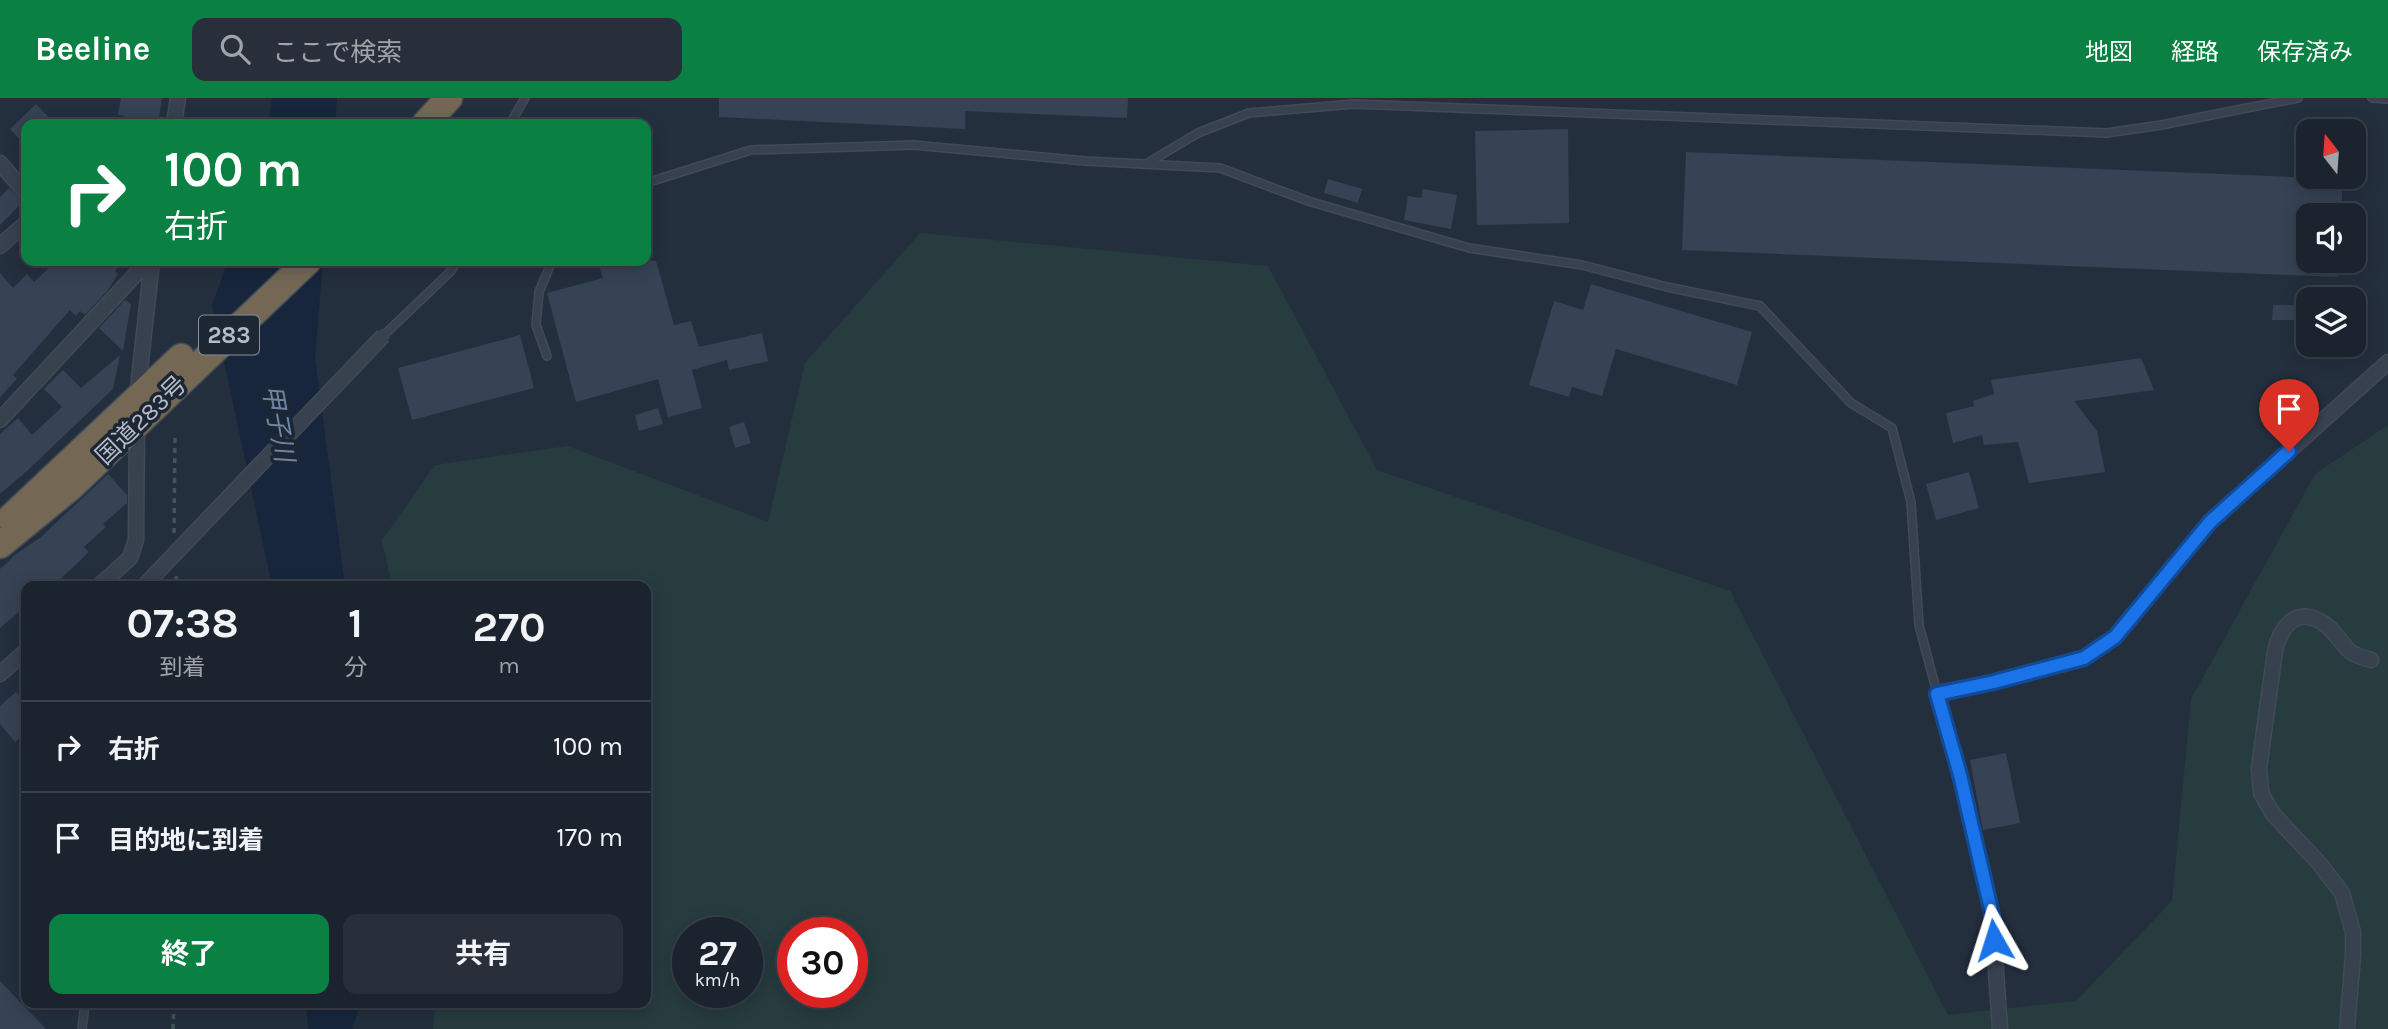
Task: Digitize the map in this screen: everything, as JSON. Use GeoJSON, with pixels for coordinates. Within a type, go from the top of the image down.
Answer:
{"type":"FeatureCollection","features":[{"type":"Feature","properties":{"kind":"highway"},"geometry":{"type":"LineString","coordinates":[[430,119],[449,98]]}},
{"type":"Feature","properties":{"kind":"highway"},"geometry":{"type":"LineString","coordinates":[[453,119],[471,98]]}},
{"type":"Feature","properties":{"kind":"highway","name":"国道283号"},"geometry":{"type":"LineString","coordinates":[[0,545],[28,525],[71,487],[143,405],[277,266]]}},
{"type":"Feature","properties":{"kind":"highway","name":"国道283号"},"geometry":{"type":"LineString","coordinates":[[0,530],[15,513],[302,266]]}},
{"type":"Feature","properties":{"kind":"street"},"geometry":{"type":"LineString","coordinates":[[175,119],[178,98]]}},
{"type":"Feature","properties":{"kind":"street"},"geometry":{"type":"LineString","coordinates":[[0,163],[21,187]]}},
{"type":"Feature","properties":{"kind":"street"},"geometry":{"type":"LineString","coordinates":[[0,246],[21,227]]}},
{"type":"Feature","properties":{"kind":"street"},"geometry":{"type":"LineString","coordinates":[[0,420],[145,266]]}},
{"type":"Feature","properties":{"kind":"street"},"geometry":{"type":"LineString","coordinates":[[105,581],[130,558],[136,540],[150,266]]}},
{"type":"Feature","properties":{"kind":"street"},"geometry":{"type":"LineString","coordinates":[[150,581],[383,336]]}},
{"type":"Feature","properties":{"kind":"street"},"geometry":{"type":"LineString","coordinates":[[2000,1029],[1992,914],[1960,775],[1937,694],[2084,658],[2115,637],[2210,522],[2388,362]]}},
{"type":"Feature","properties":{"kind":"street"},"geometry":{"type":"LineString","coordinates":[[2347,1029],[2353,932],[2346,903],[2342,893],[2319,863],[2273,814],[2261,793],[2259,768],[2275,651],[2280,633],[2289,622],[2306,617],[2321,621],[2352,653],[2371,660]]}},
{"type":"Feature","properties":{"kind":"street"},"geometry":{"type":"LineString","coordinates":[[0,674],[21,655]]}},
{"type":"Feature","properties":{"kind":"lane"},"geometry":{"type":"LineString","coordinates":[[513,119],[525,98]]}},
{"type":"Feature","properties":{"kind":"lane"},"geometry":{"type":"LineString","coordinates":[[1145,164],[1198,133],[1249,113],[1354,104],[2107,133],[2298,98]]}},
{"type":"Feature","properties":{"kind":"lane"},"geometry":{"type":"LineString","coordinates":[[2372,98],[2388,99]]}},
{"type":"Feature","properties":{"kind":"lane"},"geometry":{"type":"LineString","coordinates":[[651,181],[751,150],[914,145],[1085,161],[1220,168],[1308,201],[1469,248],[1582,265],[1667,288],[1760,306],[1851,403],[1892,428],[1911,502],[1919,625],[1937,694]]}},
{"type":"Feature","properties":{"kind":"lane"},"geometry":{"type":"LineString","coordinates":[[383,336],[454,266]]}},
{"type":"Feature","properties":{"kind":"lane"},"geometry":{"type":"LineString","coordinates":[[547,356],[536,325],[539,292],[550,266]]}},
{"type":"Feature","properties":{"kind":"lane"},"geometry":{"type":"LineString","coordinates":[[82,1029],[84,1008]]}},
{"type":"Feature","properties":{"kind":"path"},"geometry":{"type":"LineString","coordinates":[[174,533],[175,434]]}},
{"type":"Feature","properties":{"kind":"path"},"geometry":{"type":"LineString","coordinates":[[176,573],[177,581]]}},
{"type":"Feature","properties":{"kind":"path"},"geometry":{"type":"LineString","coordinates":[[173,1029],[174,1008]]}},
{"type":"Feature","properties":{"kind":"green space"},"geometry":{"type":"Polygon","coordinates":[[[920,233],[1268,266],[1377,470],[1730,591],[1948,1015],[2076,1001],[2172,901],[2191,699],[2315,474],[2388,425],[2388,1029],[433,1029],[435,1008],[651,1008],[651,581],[391,581],[382,540],[435,465],[568,446],[768,522],[805,363],[920,233]]]}},
{"type":"Feature","properties":{"kind":"water"},"geometry":{"type":"Polygon","coordinates":[[[272,98],[337,98],[335,119],[269,119],[272,98]]]}},
{"type":"Feature","properties":{"kind":"water","name":"甲子川"},"geometry":{"type":"Polygon","coordinates":[[[226,266],[323,266],[315,358],[344,581],[271,581],[212,305],[226,266]]]}},
{"type":"Feature","properties":{"kind":"water"},"geometry":{"type":"Polygon","coordinates":[[[306,1008],[359,1008],[352,1029],[308,1029],[306,1008]]]}},
{"type":"Feature","properties":{"kind":"building"},"geometry":{"type":"Polygon","coordinates":[[[121,98],[162,98],[159,119],[124,119],[125,116],[118,115],[121,98]]]}},
{"type":"Feature","properties":{"kind":"building"},"geometry":{"type":"Polygon","coordinates":[[[719,98],[1128,98],[1127,118],[965,111],[965,129],[719,117],[719,98]]]}},
{"type":"Feature","properties":{"kind":"building"},"geometry":{"type":"Polygon","coordinates":[[[36,104],[50,119],[21,119],[21,141],[10,129],[36,104]]]}},
{"type":"Feature","properties":{"kind":"building"},"geometry":{"type":"Polygon","coordinates":[[[1568,129],[1569,223],[1477,225],[1475,131],[1568,129]]]}},
{"type":"Feature","properties":{"kind":"building"},"geometry":{"type":"Polygon","coordinates":[[[1686,152],[2296,177],[2296,189],[2342,189],[2342,203],[2296,203],[2296,273],[2338,273],[2338,277],[1682,250],[1686,152]]]}},
{"type":"Feature","properties":{"kind":"building"},"geometry":{"type":"Polygon","coordinates":[[[1328,179],[1362,189],[1358,203],[1324,193],[1328,179]]]}},
{"type":"Feature","properties":{"kind":"building"},"geometry":{"type":"Polygon","coordinates":[[[9,188],[21,200],[21,204],[0,225],[0,197],[9,188]]]}},
{"type":"Feature","properties":{"kind":"building"},"geometry":{"type":"Polygon","coordinates":[[[1423,189],[1457,195],[1451,229],[1404,220],[1408,196],[1421,198],[1423,189]]]}},
{"type":"Feature","properties":{"kind":"building"},"geometry":{"type":"Polygon","coordinates":[[[651,261],[656,261],[674,325],[691,321],[699,347],[762,333],[768,361],[729,370],[727,360],[692,370],[702,408],[668,417],[658,379],[576,402],[547,293],[603,278],[599,266],[651,266],[651,261]]]}},
{"type":"Feature","properties":{"kind":"building"},"geometry":{"type":"Polygon","coordinates":[[[51,266],[119,266],[115,271],[118,274],[108,290],[85,315],[80,311],[76,316],[70,310],[13,375],[17,379],[0,397],[0,273],[13,288],[27,274],[34,282],[51,266]]]}},
{"type":"Feature","properties":{"kind":"building"},"geometry":{"type":"Polygon","coordinates":[[[1591,284],[1752,332],[1737,385],[1616,349],[1602,396],[1572,387],[1569,397],[1529,385],[1554,301],[1583,310],[1591,284]]]}},
{"type":"Feature","properties":{"kind":"building"},"geometry":{"type":"Polygon","coordinates":[[[125,300],[131,304],[123,351],[99,328],[125,300]]]}},
{"type":"Feature","properties":{"kind":"building"},"geometry":{"type":"Polygon","coordinates":[[[2273,305],[2296,305],[2296,320],[2272,320],[2273,305]]]}},
{"type":"Feature","properties":{"kind":"building"},"geometry":{"type":"Polygon","coordinates":[[[520,335],[534,388],[412,420],[398,368],[520,335]]]}},
{"type":"Feature","properties":{"kind":"building"},"geometry":{"type":"Polygon","coordinates":[[[120,355],[113,389],[0,494],[0,434],[18,418],[32,435],[62,407],[44,389],[63,370],[81,388],[120,355]]]}},
{"type":"Feature","properties":{"kind":"building"},"geometry":{"type":"Polygon","coordinates":[[[2141,358],[2154,390],[2074,401],[2097,431],[2105,472],[2029,483],[2018,442],[1984,445],[1982,435],[1953,443],[1946,413],[1974,406],[1973,401],[1994,394],[1991,380],[2141,358]]]}},
{"type":"Feature","properties":{"kind":"building"},"geometry":{"type":"Polygon","coordinates":[[[658,408],[663,424],[639,431],[635,415],[658,408]]]}},
{"type":"Feature","properties":{"kind":"building"},"geometry":{"type":"Polygon","coordinates":[[[744,422],[751,443],[735,448],[729,427],[744,422]]]}},
{"type":"Feature","properties":{"kind":"building"},"geometry":{"type":"Polygon","coordinates":[[[1969,472],[1979,508],[1936,520],[1926,484],[1969,472]]]}},
{"type":"Feature","properties":{"kind":"building"},"geometry":{"type":"Polygon","coordinates":[[[108,474],[127,495],[127,503],[103,524],[106,527],[84,547],[89,552],[58,581],[21,581],[21,610],[0,628],[0,569],[41,537],[108,474]]]}},
{"type":"Feature","properties":{"kind":"building"},"geometry":{"type":"Polygon","coordinates":[[[16,692],[19,695],[21,693],[21,737],[15,742],[0,724],[0,706],[16,692]]]}},
{"type":"Feature","properties":{"kind":"building"},"geometry":{"type":"Polygon","coordinates":[[[2006,753],[2020,823],[1983,830],[1970,760],[2006,753]]]}},
{"type":"Feature","properties":{"kind":"building"},"geometry":{"type":"Polygon","coordinates":[[[0,981],[21,1003],[21,1008],[26,1008],[46,1029],[0,1029],[0,981]]]}},
{"type":"Feature","properties":{"kind":"route"},"geometry":{"type":"LineString","coordinates":[[1994,940],[1992,914],[1960,775],[1937,694],[2084,658],[2115,637],[2210,522],[2289,451]]}}]}
